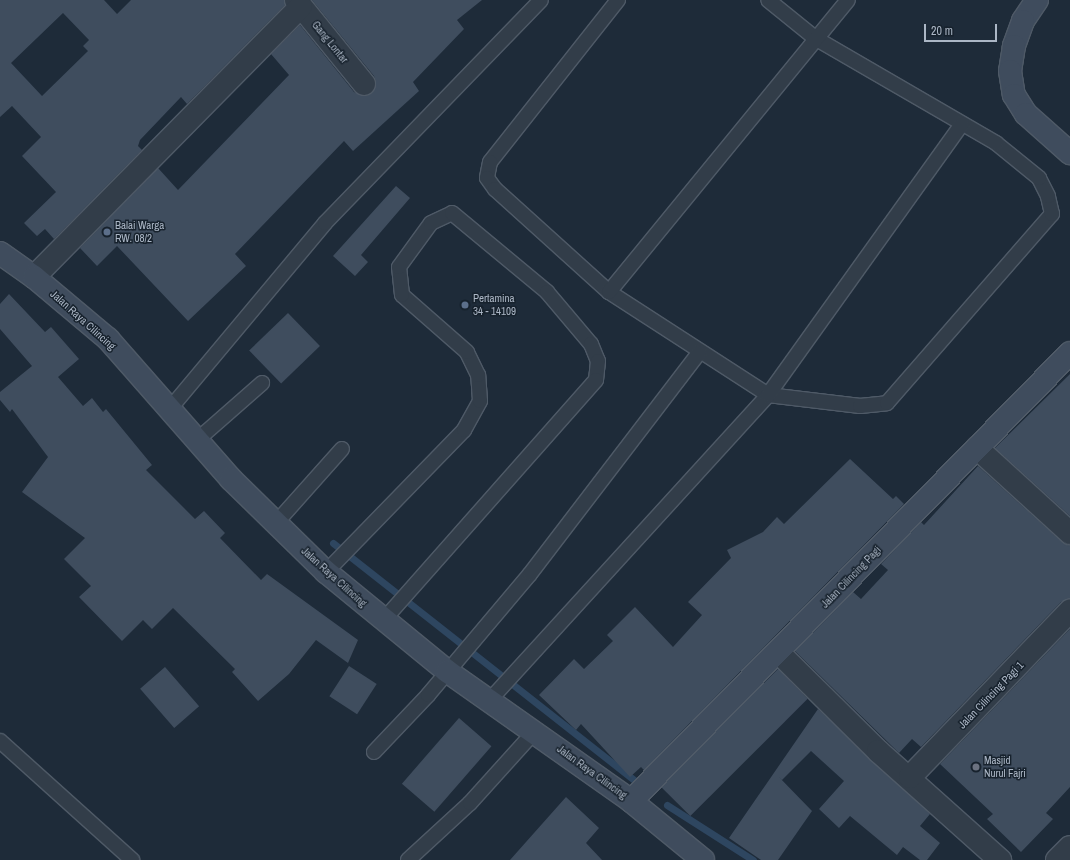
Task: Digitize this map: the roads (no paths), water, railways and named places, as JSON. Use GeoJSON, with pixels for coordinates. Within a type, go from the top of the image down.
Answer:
{"type":"FeatureCollection","features":[{"type":"Feature","properties":{"kind":"street"},"geometry":{"type":"LineString","coordinates":[[1037,0],[1023,21],[1014,46],[1010,71],[1014,95],[1026,114],[1070,153]]}},
{"type":"Feature","properties":{"kind":"street"},"geometry":{"type":"LineString","coordinates":[[34,277],[299,3]]}},
{"type":"Feature","properties":{"kind":"street","name":"Gang Lontar"},"geometry":{"type":"LineString","coordinates":[[299,3],[364,84]]}},
{"type":"Feature","properties":{"kind":"street","name":"Jalan Raya Cilincing"},"geometry":{"type":"LineString","coordinates":[[0,253],[34,277],[108,339],[168,411],[196,441],[326,572],[447,671],[488,702],[535,731],[631,801],[698,858]]}},
{"type":"Feature","properties":{"kind":"street","name":"Jalan Cilincing Pagi"},"geometry":{"type":"LineString","coordinates":[[631,801],[1070,353]]}},
{"type":"Feature","properties":{"kind":"street"},"geometry":{"type":"LineString","coordinates":[[977,448],[1070,533]]}},
{"type":"Feature","properties":{"kind":"street","name":"Jalan Cilincing Pagi 1"},"geometry":{"type":"LineString","coordinates":[[910,777],[1070,611]]}},
{"type":"Feature","properties":{"kind":"street"},"geometry":{"type":"LineString","coordinates":[[778,652],[1000,860]]}},
{"type":"Feature","properties":{"kind":"street"},"geometry":{"type":"LineString","coordinates":[[1057,860],[1070,847]]}},
{"type":"Feature","properties":{"kind":"lane"},"geometry":{"type":"LineString","coordinates":[[168,411],[325,223],[541,0]]}},
{"type":"Feature","properties":{"kind":"lane"},"geometry":{"type":"LineString","coordinates":[[618,0],[490,162],[488,178],[494,189],[609,292],[699,353],[768,395],[860,406],[887,403],[1052,214],[1039,178],[996,143],[815,38],[768,0]]}},
{"type":"Feature","properties":{"kind":"lane"},"geometry":{"type":"LineString","coordinates":[[609,292],[815,38],[848,0]]}},
{"type":"Feature","properties":{"kind":"lane"},"geometry":{"type":"LineString","coordinates":[[488,702],[768,395],[962,124]]}},
{"type":"Feature","properties":{"kind":"lane"},"geometry":{"type":"LineString","coordinates":[[326,572],[464,430],[480,401],[478,376],[467,352],[402,295],[399,267],[431,223],[452,212],[547,292],[591,344],[598,361],[596,380],[384,620]]}},
{"type":"Feature","properties":{"kind":"lane"},"geometry":{"type":"LineString","coordinates":[[374,752],[447,671],[530,574],[699,353]]}},
{"type":"Feature","properties":{"kind":"lane"},"geometry":{"type":"LineString","coordinates":[[196,441],[262,383]]}},
{"type":"Feature","properties":{"kind":"lane"},"geometry":{"type":"LineString","coordinates":[[276,523],[342,449]]}},
{"type":"Feature","properties":{"kind":"lane"},"geometry":{"type":"LineString","coordinates":[[408,860],[470,802],[535,731]]}},
{"type":"Feature","properties":{"kind":"lane"},"geometry":{"type":"LineString","coordinates":[[0,741],[132,860]]}},
{"type":"Feature","properties":{"kind":"waterway"},"geometry":{"type":"LineString","coordinates":[[333,543],[641,785]]}},
{"type":"Feature","properties":{"kind":"waterway"},"geometry":{"type":"LineString","coordinates":[[667,805],[753,860]]}},
{"type":"Feature","properties":{"kind":"place","name":"Balai Warga RW. 08/2"},"geometry":{"type":"Point","coordinates":[107,232]}},
{"type":"Feature","properties":{"kind":"place","name":"Pertamina 34 - 14109"},"geometry":{"type":"Point","coordinates":[465,305]}},
{"type":"Feature","properties":{"kind":"place","name":"Masjid Nurul Fajri"},"geometry":{"type":"Point","coordinates":[976,767]}}]}
